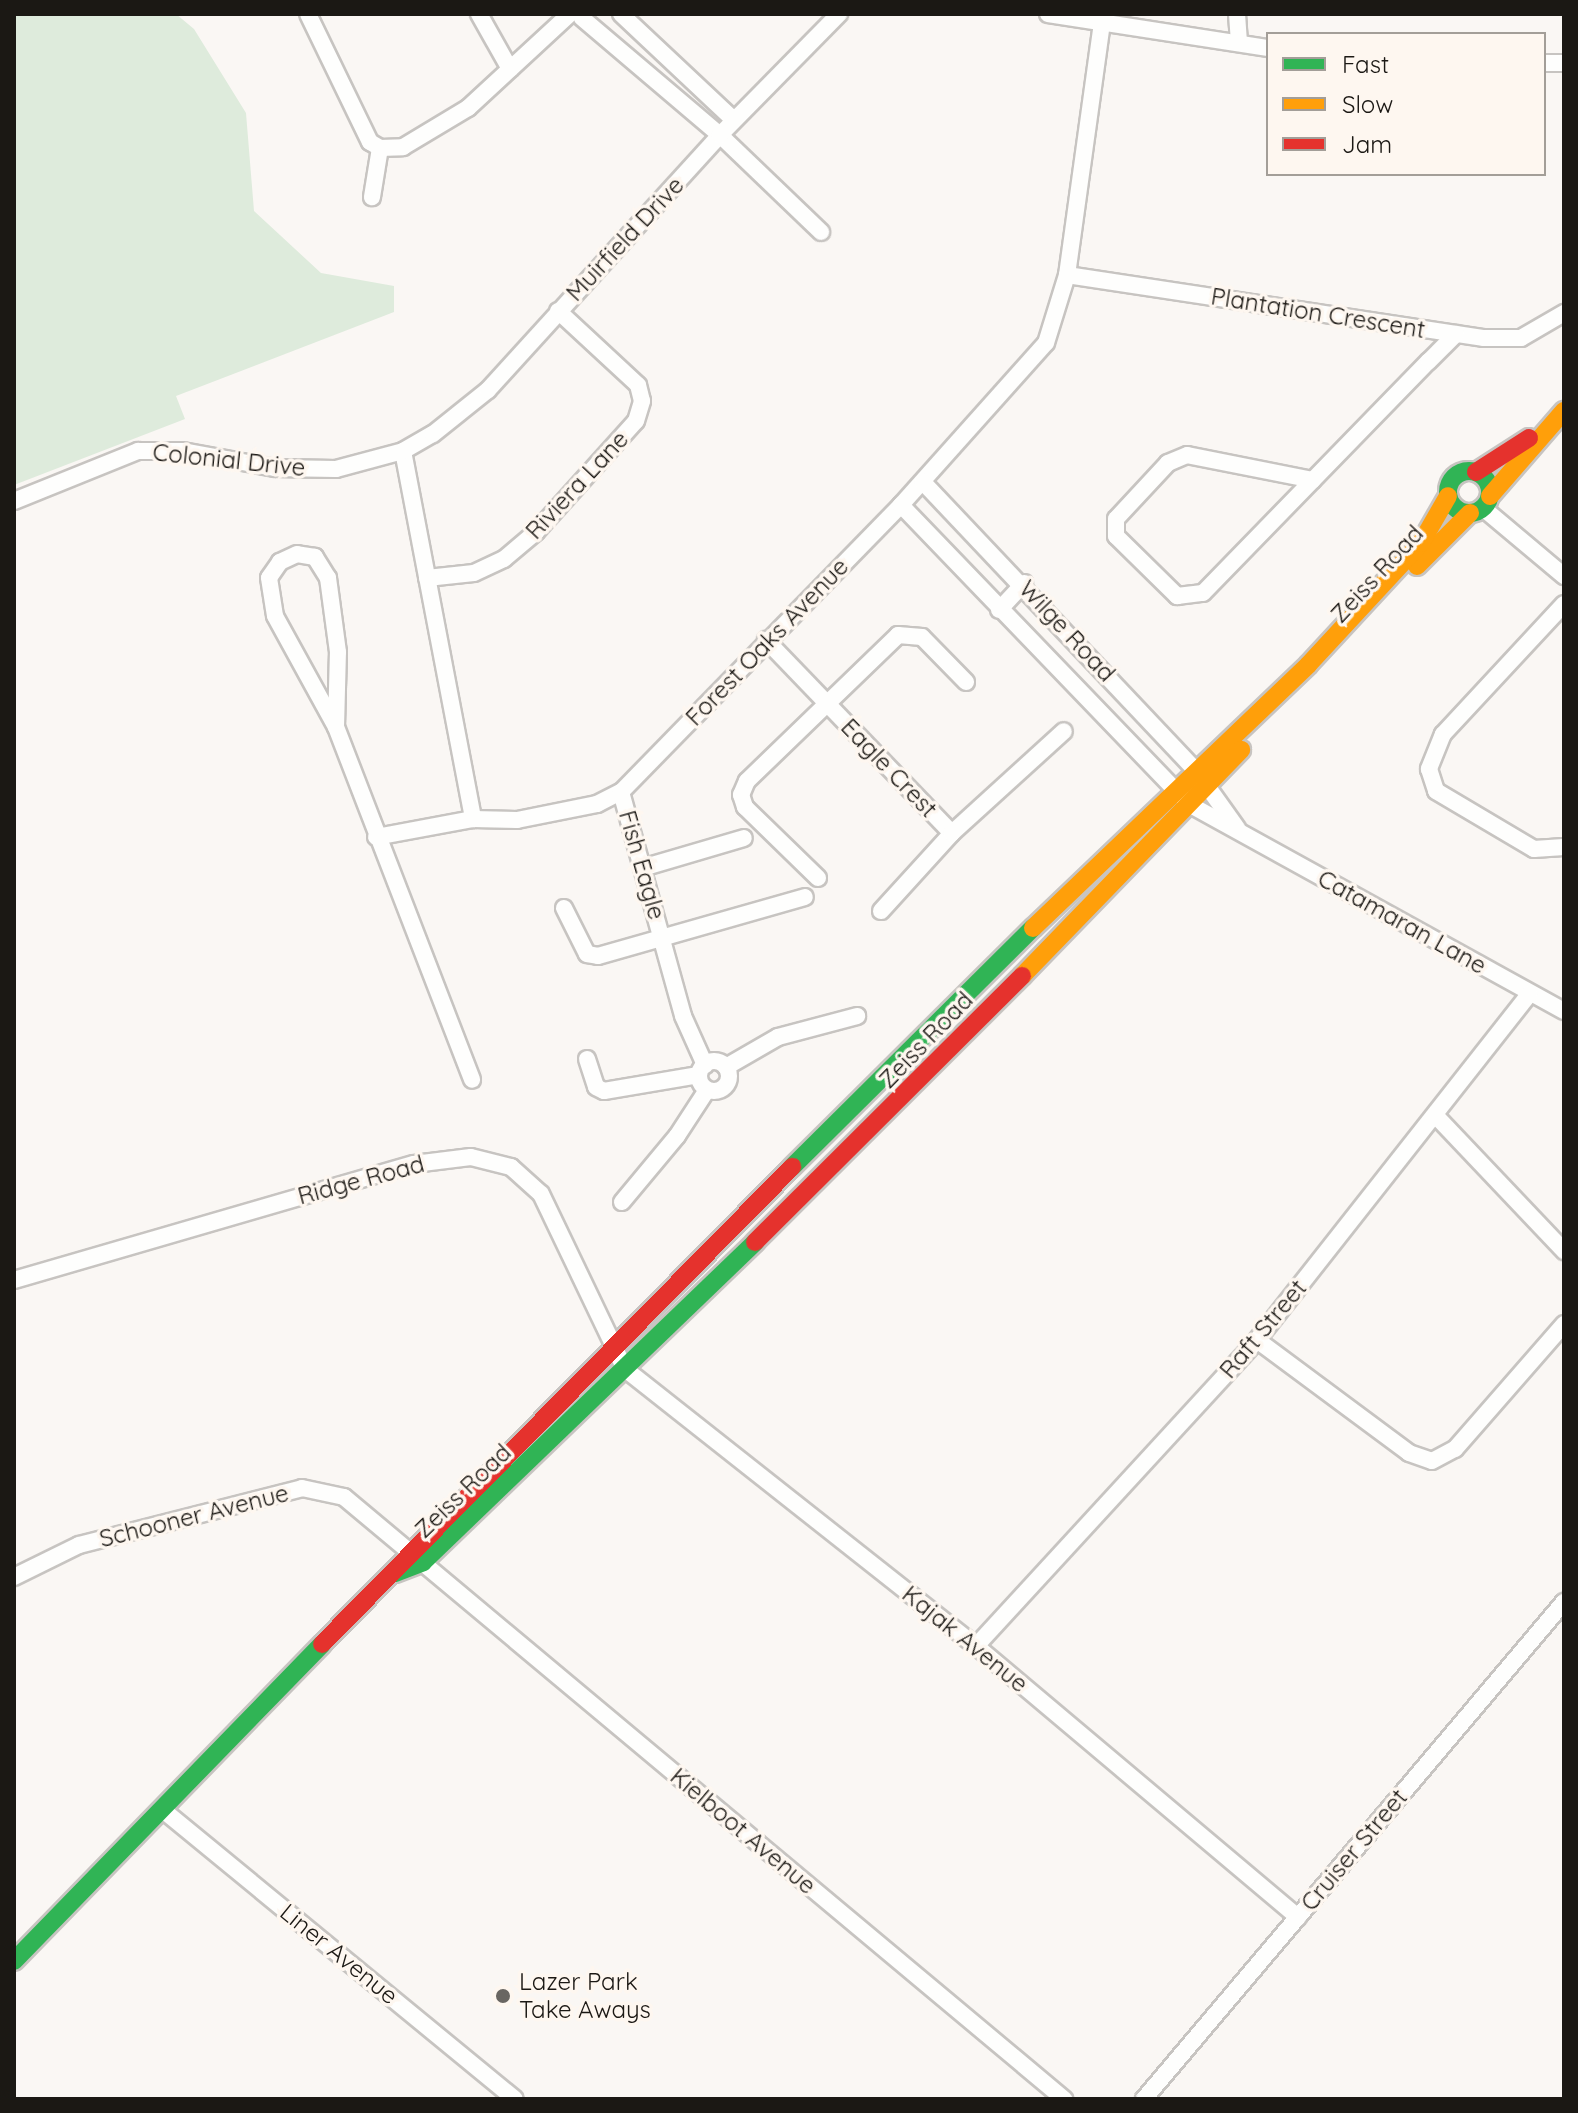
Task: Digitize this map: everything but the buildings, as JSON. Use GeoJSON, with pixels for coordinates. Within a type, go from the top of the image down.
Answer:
{"type":"FeatureCollection","features":[{"type":"Feature","properties":{"kind":"street"},"geometry":{"type":"LineString","coordinates":[[308,14],[370,142],[380,148],[403,147],[442,123],[579,15],[720,135],[821,232]]}},
{"type":"Feature","properties":{"kind":"street"},"geometry":{"type":"LineString","coordinates":[[479,14],[510,69]]}},
{"type":"Feature","properties":{"kind":"street"},"geometry":{"type":"LineString","coordinates":[[621,14],[734,120]]}},
{"type":"Feature","properties":{"kind":"street","name":"Muirfield Drive"},"geometry":{"type":"LineString","coordinates":[[403,451],[459,418],[734,120],[839,14]]}},
{"type":"Feature","properties":{"kind":"street"},"geometry":{"type":"LineString","coordinates":[[1048,14],[1266,48]]}},
{"type":"Feature","properties":{"kind":"street"},"geometry":{"type":"LineString","coordinates":[[1237,14],[1239,43]]}},
{"type":"Feature","properties":{"kind":"street","name":"Forest Oaks Avenue"},"geometry":{"type":"LineString","coordinates":[[376,837],[473,819],[517,820],[597,804],[621,792],[923,482],[1036,357],[1055,323],[1067,275],[1102,23]]}},
{"type":"Feature","properties":{"kind":"street"},"geometry":{"type":"LineString","coordinates":[[372,197],[380,148]]}},
{"type":"Feature","properties":{"kind":"street","name":"Plantation Crescent"},"geometry":{"type":"LineString","coordinates":[[1067,275],[1456,334],[1521,338],[1564,313]]}},
{"type":"Feature","properties":{"kind":"street","name":"Riviera Lane"},"geometry":{"type":"LineString","coordinates":[[427,578],[474,573],[504,559],[536,532],[636,421],[642,401],[638,385],[558,311]]}},
{"type":"Feature","properties":{"kind":"street"},"geometry":{"type":"LineString","coordinates":[[1313,480],[1187,455],[1168,463],[1116,519],[1116,536],[1177,596],[1194,597],[1313,480],[1456,334]]}},
{"type":"Feature","properties":{"kind":"street","name":"Zeiss Road"},"geometry":{"type":"LineString","coordinates":[[417,1555],[612,1345],[1183,798],[1481,506],[1564,411]]}},
{"type":"Feature","properties":{"kind":"street","name":"Zeiss Road"},"geometry":{"type":"LineString","coordinates":[[1476,472],[1551,424]]}},
{"type":"Feature","properties":{"kind":"street","name":"Colonial Drive"},"geometry":{"type":"LineString","coordinates":[[14,501],[118,457],[151,449],[306,470],[336,469],[403,451]]}},
{"type":"Feature","properties":{"kind":"street"},"geometry":{"type":"LineString","coordinates":[[403,451],[473,819]]}},
{"type":"Feature","properties":{"kind":"street"},"geometry":{"type":"LineString","coordinates":[[1481,506],[1487,482],[1476,472],[1455,477],[1448,496],[1456,509],[1481,506],[1564,576]]}},
{"type":"Feature","properties":{"kind":"street","name":"Wilge Road"},"geometry":{"type":"LineString","coordinates":[[923,482],[1024,583],[1202,779]]}},
{"type":"Feature","properties":{"kind":"street","name":"Zeiss Road"},"geometry":{"type":"LineString","coordinates":[[1202,779],[1421,543],[1448,496]]}},
{"type":"Feature","properties":{"kind":"street","name":"Wilge Road"},"geometry":{"type":"LineString","coordinates":[[901,505],[1183,798]]}},
{"type":"Feature","properties":{"kind":"street"},"geometry":{"type":"LineString","coordinates":[[336,727],[338,652],[328,578],[315,557],[297,554],[272,572],[270,600],[336,727],[472,1080]]}},
{"type":"Feature","properties":{"kind":"street"},"geometry":{"type":"LineString","coordinates":[[999,610],[1024,583]]}},
{"type":"Feature","properties":{"kind":"street"},"geometry":{"type":"LineString","coordinates":[[1564,604],[1443,734],[1429,769],[1436,791],[1534,849],[1564,847]]}},
{"type":"Feature","properties":{"kind":"street","name":"Eagle Crest"},"geometry":{"type":"LineString","coordinates":[[818,878],[745,807],[741,795],[747,781],[898,635],[908,632],[922,637],[966,682]]}},
{"type":"Feature","properties":{"kind":"street","name":"Eagle Crest"},"geometry":{"type":"LineString","coordinates":[[766,640],[952,833]]}},
{"type":"Feature","properties":{"kind":"street","name":"Eagle Crest"},"geometry":{"type":"LineString","coordinates":[[881,911],[952,833],[1064,731]]}},
{"type":"Feature","properties":{"kind":"street","name":"Catamaran Lane"},"geometry":{"type":"LineString","coordinates":[[1202,779],[1240,832]]}},
{"type":"Feature","properties":{"kind":"street","name":"Fish Eagle"},"geometry":{"type":"LineString","coordinates":[[621,792],[683,1016],[703,1076]]}},
{"type":"Feature","properties":{"kind":"street","name":"Zeiss Road"},"geometry":{"type":"LineString","coordinates":[[14,1961],[395,1573],[625,1369],[886,1116],[1183,798]]}},
{"type":"Feature","properties":{"kind":"street","name":"Catamaran Lane"},"geometry":{"type":"LineString","coordinates":[[1183,798],[1564,1011]]}},
{"type":"Feature","properties":{"kind":"street"},"geometry":{"type":"LineString","coordinates":[[642,868],[744,838]]}},
{"type":"Feature","properties":{"kind":"street","name":"Fish Eagle"},"geometry":{"type":"LineString","coordinates":[[564,908],[587,954],[598,956],[805,897]]}},
{"type":"Feature","properties":{"kind":"street","name":"Raft Street"},"geometry":{"type":"LineString","coordinates":[[976,1646],[1257,1340],[1437,1117],[1529,994]]}},
{"type":"Feature","properties":{"kind":"street"},"geometry":{"type":"LineString","coordinates":[[726,1067],[778,1037],[857,1016]]}},
{"type":"Feature","properties":{"kind":"street"},"geometry":{"type":"LineString","coordinates":[[587,1059],[596,1087],[604,1091],[703,1076],[724,1089],[730,1078],[726,1067],[716,1061],[703,1076],[677,1136],[622,1202]]}},
{"type":"Feature","properties":{"kind":"street"},"geometry":{"type":"LineString","coordinates":[[1437,1117],[1564,1251]]}},
{"type":"Feature","properties":{"kind":"street","name":"Ridge Road"},"geometry":{"type":"LineString","coordinates":[[14,1280],[352,1179],[447,1158],[471,1157],[511,1167],[541,1194],[625,1369]]}},
{"type":"Feature","properties":{"kind":"street"},"geometry":{"type":"LineString","coordinates":[[1257,1340],[1409,1453],[1432,1461],[1455,1449],[1564,1324]]}},
{"type":"Feature","properties":{"kind":"street","name":"Kajak Avenue"},"geometry":{"type":"LineString","coordinates":[[625,1369],[976,1646],[1298,1917]]}},
{"type":"Feature","properties":{"kind":"street","name":"Schooner Avenue"},"geometry":{"type":"LineString","coordinates":[[14,1577],[79,1545],[302,1488],[344,1497],[417,1555]]}},
{"type":"Feature","properties":{"kind":"street","name":"Kielboot Avenue"},"geometry":{"type":"LineString","coordinates":[[417,1555],[1064,2099]]}},
{"type":"Feature","properties":{"kind":"street","name":"Cruiser Street"},"geometry":{"type":"LineString","coordinates":[[1144,2099],[1564,1602]]}},
{"type":"Feature","properties":{"kind":"street","name":"Liner Avenue"},"geometry":{"type":"LineString","coordinates":[[163,1810],[515,2099]]}},
{"type":"Feature","properties":{"kind":"green space"},"geometry":{"type":"Polygon","coordinates":[[[14,14],[176,14],[194,29],[246,113],[254,211],[321,273],[394,286],[394,312],[176,396],[185,419],[14,485],[14,14]]]}},
{"type":"Feature","properties":{"kind":"traffic: fast"},"geometry":{"type":"LineString","coordinates":[[1469,471],[1484,477],[1490,492],[1484,507],[1469,513],[1454,507],[1448,492],[1454,477],[1469,471]]}},
{"type":"Feature","properties":{"kind":"traffic: fast"},"geometry":{"type":"LineString","coordinates":[[792,1167],[1033,928]]}},
{"type":"Feature","properties":{"kind":"traffic: fast"},"geometry":{"type":"LineString","coordinates":[[395,1573],[423,1562],[755,1242]]}},
{"type":"Feature","properties":{"kind":"traffic: fast"},"geometry":{"type":"LineString","coordinates":[[14,1961],[322,1644]]}},
{"type":"Feature","properties":{"kind":"traffic: slow"},"geometry":{"type":"LineString","coordinates":[[1490,496],[1564,411]]}},
{"type":"Feature","properties":{"kind":"traffic: slow"},"geometry":{"type":"LineString","coordinates":[[1033,928],[1308,665],[1421,543],[1448,496]]}},
{"type":"Feature","properties":{"kind":"traffic: slow"},"geometry":{"type":"LineString","coordinates":[[1417,566],[1470,513]]}},
{"type":"Feature","properties":{"kind":"traffic: slow"},"geometry":{"type":"LineString","coordinates":[[1022,976],[1241,750]]}},
{"type":"Feature","properties":{"kind":"traffic: jam"},"geometry":{"type":"LineString","coordinates":[[1476,472],[1529,438]]}},
{"type":"Feature","properties":{"kind":"traffic: jam"},"geometry":{"type":"LineString","coordinates":[[755,1242],[1022,976]]}},
{"type":"Feature","properties":{"kind":"traffic: jam"},"geometry":{"type":"LineString","coordinates":[[322,1644],[792,1167]]}},
{"type":"Feature","properties":{"kind":"place","name":"Lazer Park Take Aways"},"geometry":{"type":"Point","coordinates":[503,1996]}}]}
